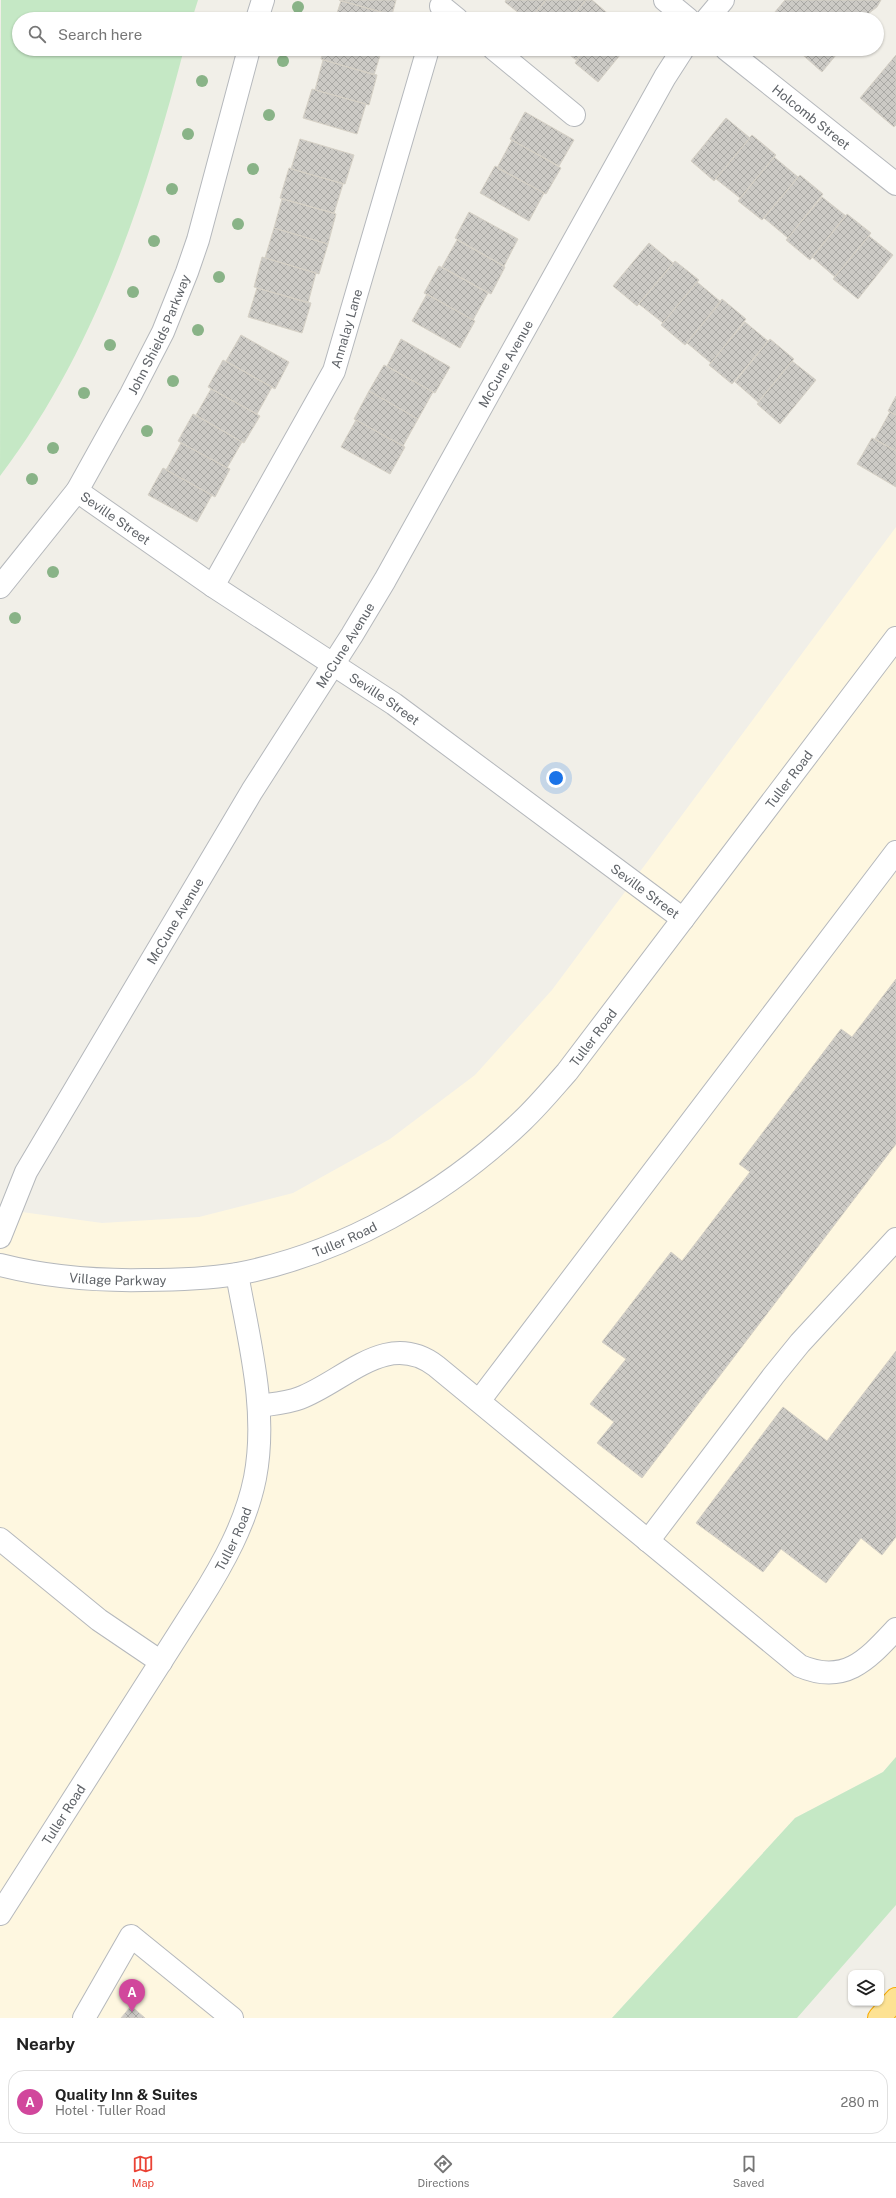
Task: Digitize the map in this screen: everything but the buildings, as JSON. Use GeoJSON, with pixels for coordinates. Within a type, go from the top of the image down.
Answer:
{"type":"FeatureCollection","features":[{"type":"Feature","properties":{"kind":"highway"},"geometry":{"type":"LineString","coordinates":[[879,2018],[896,1999]]}},
{"type":"Feature","properties":{"kind":"street"},"geometry":{"type":"LineString","coordinates":[[259,12],[263,0]]}},
{"type":"Feature","properties":{"kind":"street"},"geometry":{"type":"LineString","coordinates":[[665,0],[680,12]]}},
{"type":"Feature","properties":{"kind":"street"},"geometry":{"type":"LineString","coordinates":[[712,12],[723,0]]}},
{"type":"Feature","properties":{"kind":"street","name":"John Shields Parkway"},"geometry":{"type":"LineString","coordinates":[[0,587],[77,491],[150,360],[187,272],[210,198],[247,56]]}},
{"type":"Feature","properties":{"kind":"street","name":"Annalay Lane"},"geometry":{"type":"LineString","coordinates":[[214,586],[334,371],[426,56]]}},
{"type":"Feature","properties":{"kind":"street"},"geometry":{"type":"LineString","coordinates":[[502,56],[574,115]]}},
{"type":"Feature","properties":{"kind":"street","name":"McCune Avenue"},"geometry":{"type":"LineString","coordinates":[[0,1237],[4,1223],[29,1166],[244,805],[385,580],[665,77],[678,56]]}},
{"type":"Feature","properties":{"kind":"street","name":"Holcomb Street"},"geometry":{"type":"LineString","coordinates":[[735,56],[896,184]]}},
{"type":"Feature","properties":{"kind":"street","name":"Seville Street"},"geometry":{"type":"LineString","coordinates":[[77,491],[214,586],[332,665],[394,704],[683,919]]}},
{"type":"Feature","properties":{"kind":"street","name":"Tuller Road"},"geometry":{"type":"LineString","coordinates":[[0,1914],[215,1576],[244,1516],[255,1478],[258,1458],[259,1406],[237,1274],[306,1254],[370,1227],[436,1190],[479,1158],[522,1121],[567,1072],[896,638]]}},
{"type":"Feature","properties":{"kind":"street"},"geometry":{"type":"LineString","coordinates":[[479,1401],[896,852]]}},
{"type":"Feature","properties":{"kind":"street"},"geometry":{"type":"LineString","coordinates":[[648,1541],[800,1343],[896,1239]]}},
{"type":"Feature","properties":{"kind":"street","name":"Village Parkway"},"geometry":{"type":"LineString","coordinates":[[0,1265],[33,1272],[98,1280],[201,1279],[237,1274]]}},
{"type":"Feature","properties":{"kind":"street"},"geometry":{"type":"LineString","coordinates":[[259,1406],[301,1398],[359,1366],[382,1356],[399,1352],[416,1354],[428,1360],[479,1401],[792,1660],[809,1670],[828,1673],[848,1670],[857,1666],[873,1654],[896,1629]]}},
{"type":"Feature","properties":{"kind":"street"},"geometry":{"type":"LineString","coordinates":[[0,1539],[99,1620],[161,1662]]}},
{"type":"Feature","properties":{"kind":"street"},"geometry":{"type":"LineString","coordinates":[[84,2018],[131,1936],[232,2018]]}},
{"type":"Feature","properties":{"kind":"shaded area"},"geometry":{"type":"Polygon","coordinates":[[[896,527],[896,1757],[883,1772],[795,1818],[612,2018],[0,2018],[0,1209],[102,1223],[199,1217],[293,1193],[390,1139],[475,1075],[552,990],[896,527]]]}},
{"type":"Feature","properties":{"kind":"green space"},"geometry":{"type":"Polygon","coordinates":[[[1,0],[198,0],[194,12],[12,12],[12,56],[182,56],[169,105],[134,217],[90,326],[63,378],[34,428],[0,476],[1,0]]]}},
{"type":"Feature","properties":{"kind":"green space"},"geometry":{"type":"Polygon","coordinates":[[[896,1757],[896,1905],[797,2018],[612,2018],[795,1818],[883,1772],[896,1757]]]}},
{"type":"Feature","properties":{"kind":"place","name":"Quality Inn & Suites"},"geometry":{"type":"Point","coordinates":[132,2012]}}]}
